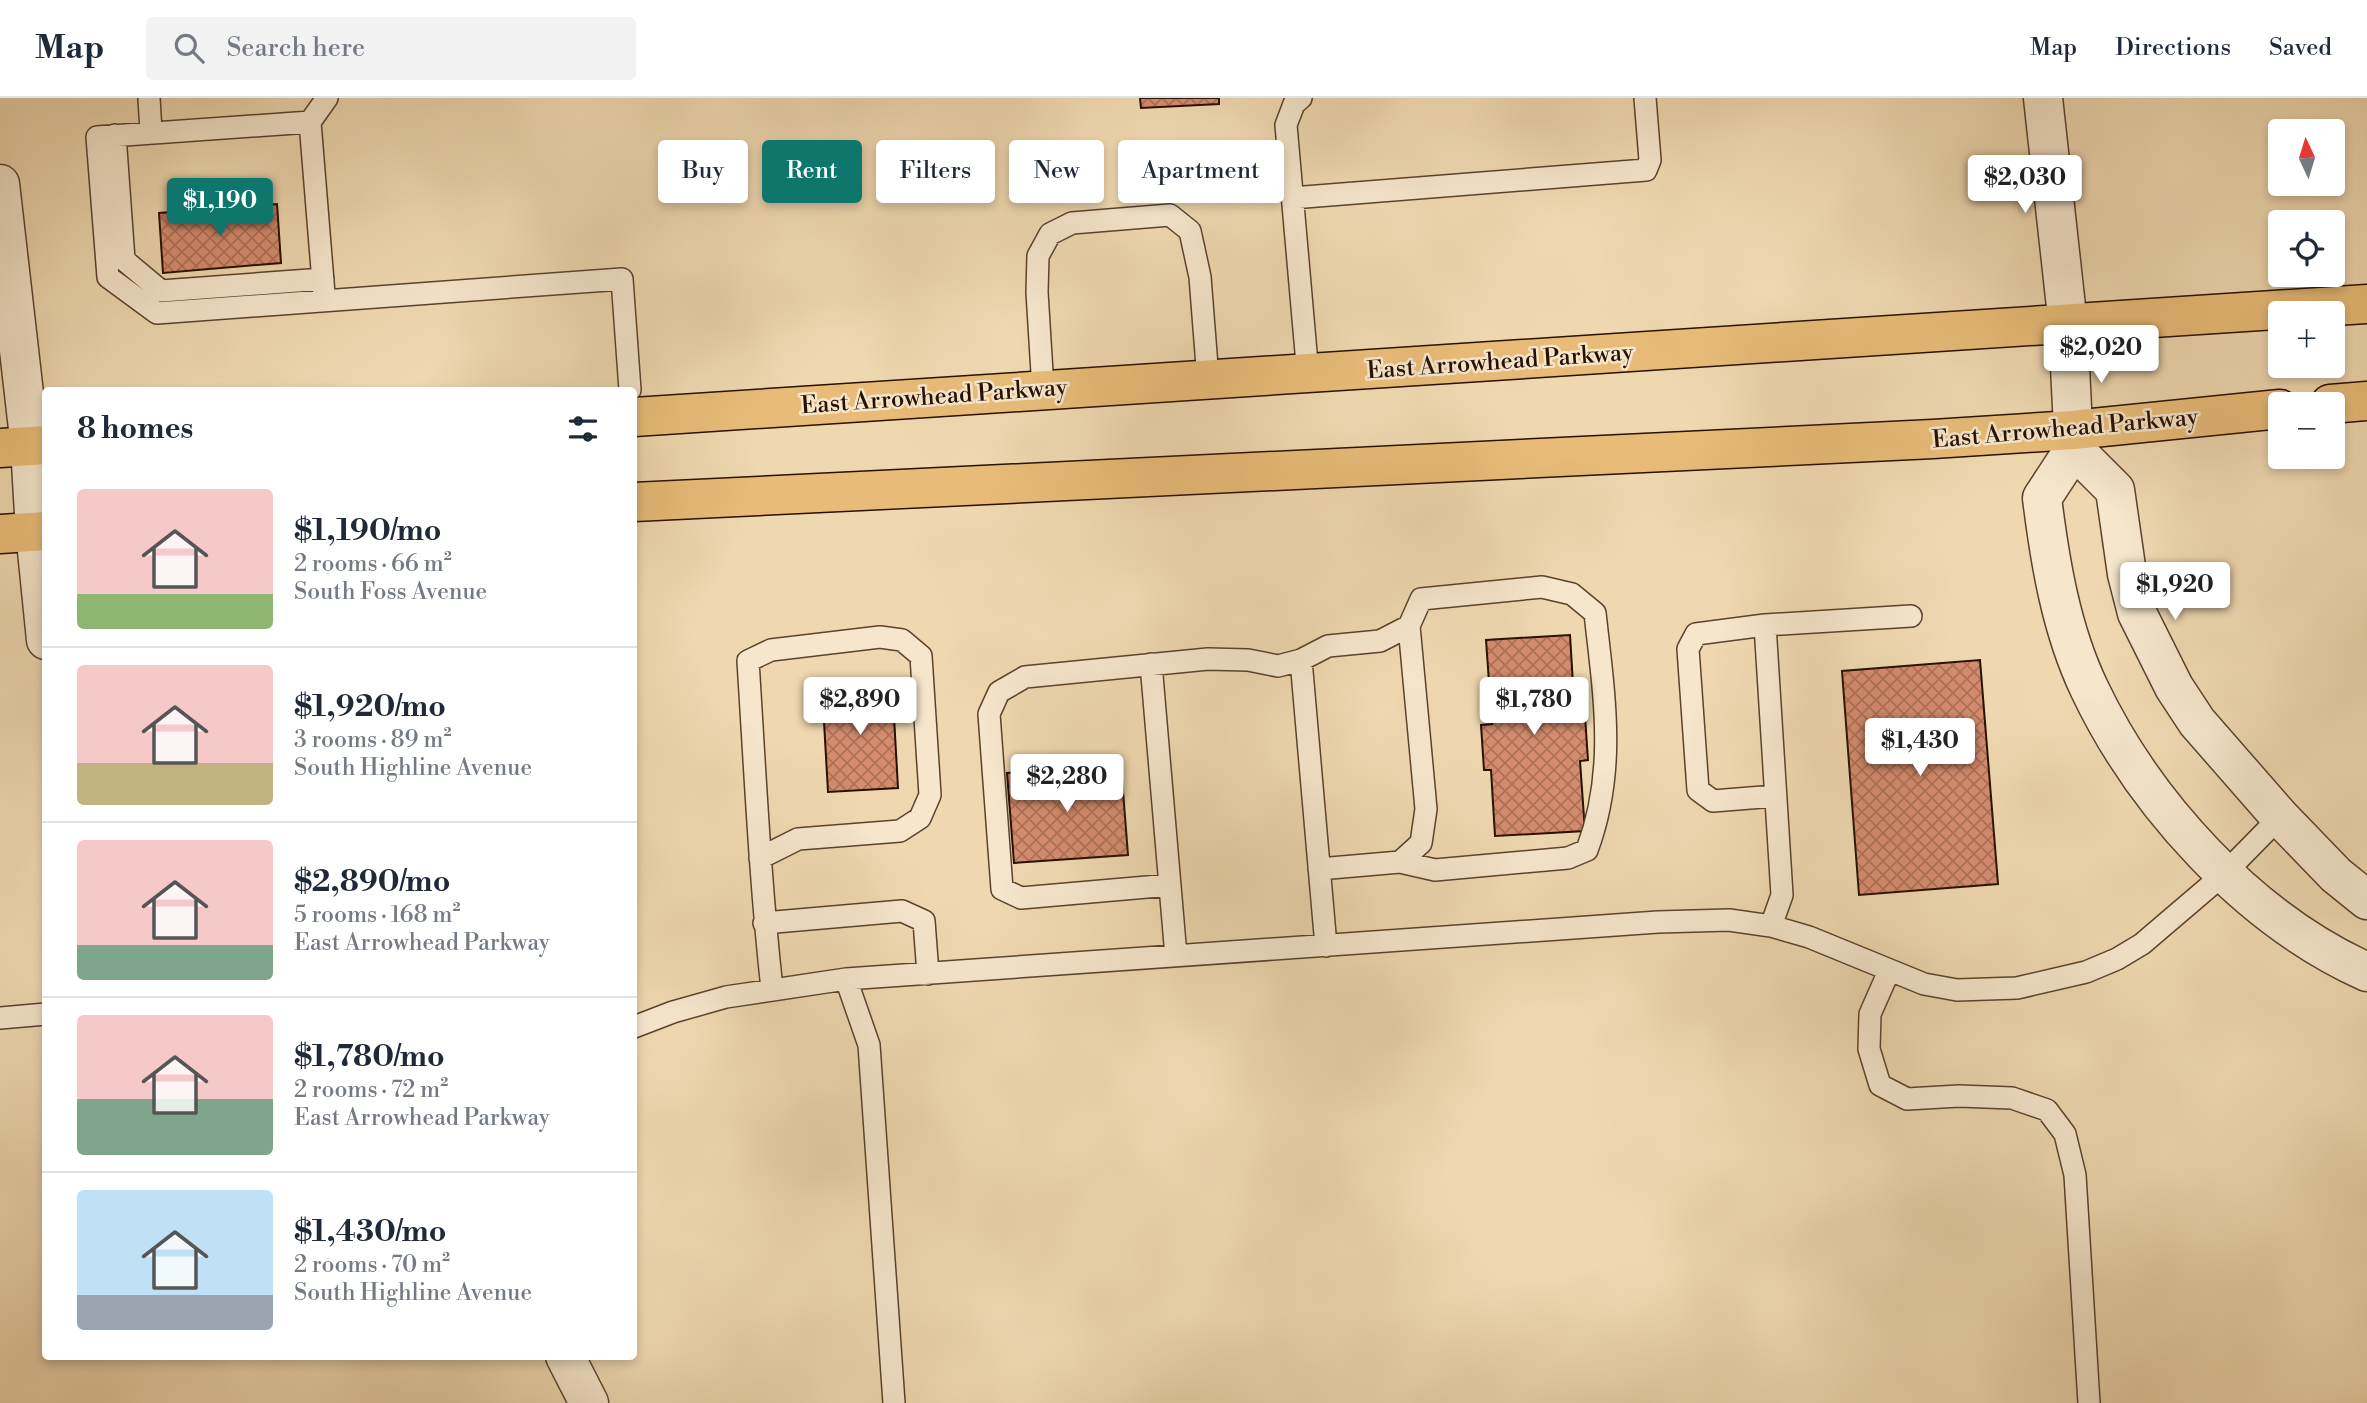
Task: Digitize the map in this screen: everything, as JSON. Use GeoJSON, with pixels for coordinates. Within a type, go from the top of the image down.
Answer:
{"type":"FeatureCollection","features":[{"type":"Feature","properties":{"kind":"main road","name":"East Arrowhead Parkway"},"geometry":{"type":"LineString","coordinates":[[637,417],[2367,304]]}},
{"type":"Feature","properties":{"kind":"main road"},"geometry":{"type":"LineString","coordinates":[[2345,403],[2367,401]]}},
{"type":"Feature","properties":{"kind":"main road","name":"East Arrowhead Parkway"},"geometry":{"type":"LineString","coordinates":[[637,502],[2073,439],[2268,411]]}},
{"type":"Feature","properties":{"kind":"street"},"geometry":{"type":"LineString","coordinates":[[2043,98],[2068,325],[2073,439],[2042,498],[2056,587],[2088,687],[2114,735],[2146,784],[2181,829],[2224,874],[2296,932],[2367,972]]}},
{"type":"Feature","properties":{"kind":"street"},"geometry":{"type":"LineString","coordinates":[[0,184],[25,446],[27,532],[42,617]]}},
{"type":"Feature","properties":{"kind":"street"},"geometry":{"type":"LineString","coordinates":[[2073,439],[2115,490],[2127,575],[2137,613],[2174,687],[2197,722],[2280,817],[2336,875],[2367,900]]}},
{"type":"Feature","properties":{"kind":"street"},"geometry":{"type":"LineString","coordinates":[[567,1360],[589,1403]]}},
{"type":"Feature","properties":{"kind":"lane"},"geometry":{"type":"LineString","coordinates":[[149,98],[151,132]]}},
{"type":"Feature","properties":{"kind":"lane"},"geometry":{"type":"LineString","coordinates":[[323,289],[310,122],[327,98]]}},
{"type":"Feature","properties":{"kind":"lane"},"geometry":{"type":"LineString","coordinates":[[1301,98],[1294,104],[1286,125],[1308,374]]}},
{"type":"Feature","properties":{"kind":"lane"},"geometry":{"type":"LineString","coordinates":[[1292,198],[1646,170],[1650,160],[1645,98]]}},
{"type":"Feature","properties":{"kind":"lane"},"geometry":{"type":"LineString","coordinates":[[310,122],[97,137],[108,277],[156,313],[323,289],[622,279],[629,387]]}},
{"type":"Feature","properties":{"kind":"lane"},"geometry":{"type":"LineString","coordinates":[[1043,389],[1037,292],[1038,256],[1050,234],[1072,223],[1170,215],[1191,232],[1200,277],[1208,379]]}},
{"type":"Feature","properties":{"kind":"lane"},"geometry":{"type":"LineString","coordinates":[[1319,869],[1400,862],[1435,870],[1568,858],[1587,850],[1598,821],[1604,783],[1607,722],[1595,613],[1572,594],[1542,587],[1421,599],[1409,626],[1426,809],[1421,844],[1400,862]]}},
{"type":"Feature","properties":{"kind":"lane"},"geometry":{"type":"LineString","coordinates":[[1776,796],[1713,801],[1698,790],[1688,649],[1696,634],[1765,625],[1912,616]]}},
{"type":"Feature","properties":{"kind":"lane"},"geometry":{"type":"LineString","coordinates":[[1765,625],[1782,895],[1771,926]]}},
{"type":"Feature","properties":{"kind":"lane"},"geometry":{"type":"LineString","coordinates":[[1170,885],[1021,898],[1002,889],[989,714],[999,692],[1025,677],[1151,664],[1208,659],[1248,660],[1278,666],[1301,660],[1328,646],[1380,641],[1409,626]]}},
{"type":"Feature","properties":{"kind":"lane"},"geometry":{"type":"LineString","coordinates":[[760,858],[798,839],[900,831],[920,818],[930,795],[921,656],[902,640],[880,638],[771,650],[748,661],[760,858],[764,923],[772,989]]}},
{"type":"Feature","properties":{"kind":"lane"},"geometry":{"type":"LineString","coordinates":[[1301,660],[1326,946]]}},
{"type":"Feature","properties":{"kind":"lane"},"geometry":{"type":"LineString","coordinates":[[1151,664],[1176,956]]}},
{"type":"Feature","properties":{"kind":"lane"},"geometry":{"type":"LineString","coordinates":[[637,1026],[726,997],[846,979],[1658,922],[1729,920],[1771,926],[1809,937],[1924,984],[1957,990],[2017,988],[2086,972],[2117,959],[2142,944],[2224,874],[2280,817]]}},
{"type":"Feature","properties":{"kind":"lane"},"geometry":{"type":"LineString","coordinates":[[764,923],[902,911],[924,921],[928,974]]}},
{"type":"Feature","properties":{"kind":"lane"},"geometry":{"type":"LineString","coordinates":[[1888,971],[1870,1014],[1869,1049],[1880,1084],[1907,1099],[1959,1096],[2012,1098],[2047,1110],[2065,1133],[2076,1175],[2089,1403]]}},
{"type":"Feature","properties":{"kind":"lane"},"geometry":{"type":"LineString","coordinates":[[846,979],[869,1045],[894,1403]]}},
{"type":"Feature","properties":{"kind":"lane"},"geometry":{"type":"LineString","coordinates":[[0,1018],[42,1014]]}},
{"type":"Feature","properties":{"kind":"building"},"geometry":{"type":"Polygon","coordinates":[[[1140,98],[1219,98],[1219,104],[1141,108],[1140,98]]]}},
{"type":"Feature","properties":{"kind":"building"},"geometry":{"type":"Polygon","coordinates":[[[277,204],[281,263],[163,273],[159,213],[277,204]]]}},
{"type":"Feature","properties":{"kind":"building"},"geometry":{"type":"Polygon","coordinates":[[[1570,635],[1575,717],[1585,716],[1588,760],[1580,761],[1585,831],[1495,836],[1491,770],[1484,770],[1481,725],[1492,724],[1486,640],[1570,635]]]}},
{"type":"Feature","properties":{"kind":"building"},"geometry":{"type":"Polygon","coordinates":[[[1980,660],[1998,884],[1859,895],[1842,671],[1980,660]]]}},
{"type":"Feature","properties":{"kind":"building"},"geometry":{"type":"Polygon","coordinates":[[[892,681],[898,788],[828,792],[822,686],[892,681]]]}},
{"type":"Feature","properties":{"kind":"building"},"geometry":{"type":"Polygon","coordinates":[[[1121,765],[1128,855],[1014,863],[1007,773],[1121,765]]]}}]}
